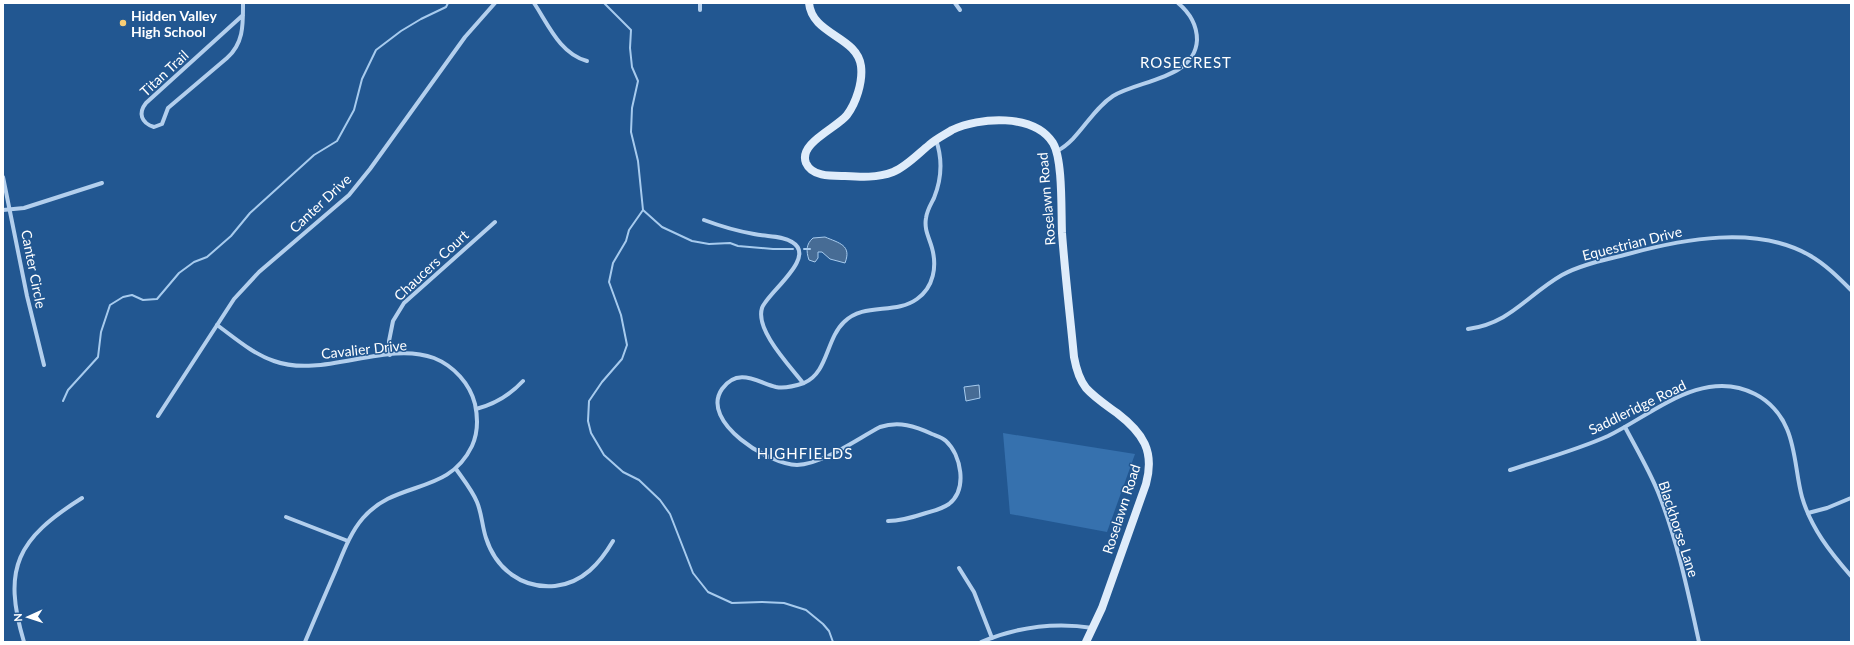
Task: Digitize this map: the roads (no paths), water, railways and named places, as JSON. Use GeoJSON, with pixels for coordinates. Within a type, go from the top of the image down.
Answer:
{"type":"FeatureCollection","features":[{"type":"Feature","properties":{"kind":"street","name":"Titan Trail"},"geometry":{"type":"LineString","coordinates":[[243,3],[243,15],[242,34],[230,56],[168,108],[162,124],[154,127],[146,124],[141,117],[142,109],[146,103],[243,15]]}},
{"type":"Feature","properties":{"kind":"street","name":"Canter Drive"},"geometry":{"type":"LineString","coordinates":[[158,416],[234,299],[259,272],[349,194],[370,169],[465,37],[495,3]]}},
{"type":"Feature","properties":{"kind":"street"},"geometry":{"type":"LineString","coordinates":[[534,3],[562,46],[575,57],[586,61]]}},
{"type":"Feature","properties":{"kind":"street"},"geometry":{"type":"LineString","coordinates":[[700,3],[700,10]]}},
{"type":"Feature","properties":{"kind":"street","name":"Roselawn Road"},"geometry":{"type":"LineString","coordinates":[[809,3],[811,12],[820,25],[842,41],[856,54],[859,59],[861,73],[856,97],[848,113],[839,123],[821,135],[808,148],[805,158],[810,168],[819,174],[858,177],[883,176],[896,171],[936,140],[962,125],[986,120],[1012,122],[1038,129],[1050,138],[1057,151],[1062,235],[1076,367],[1086,387],[1094,396],[1117,413],[1135,430],[1148,450],[1150,464],[1146,484],[1102,608],[1086,642]]}},
{"type":"Feature","properties":{"kind":"street"},"geometry":{"type":"LineString","coordinates":[[955,3],[960,10]]}},
{"type":"Feature","properties":{"kind":"street"},"geometry":{"type":"LineString","coordinates":[[1057,151],[1070,143],[1094,112],[1113,96],[1124,90],[1174,73],[1187,62],[1197,43],[1196,29],[1189,14],[1178,3]]}},
{"type":"Feature","properties":{"kind":"street"},"geometry":{"type":"LineString","coordinates":[[888,521],[906,520],[918,516],[950,503],[954,498],[959,486],[959,464],[953,450],[942,438],[915,427],[898,424],[880,427],[817,460],[805,464],[789,464],[779,461],[745,442],[730,431],[722,419],[719,411],[719,396],[725,386],[736,379],[750,377],[785,388],[803,383],[816,374],[837,330],[850,316],[868,310],[904,306],[919,298],[930,284],[934,266],[933,256],[925,228],[926,216],[937,190],[942,167],[940,149],[936,140]]}},
{"type":"Feature","properties":{"kind":"street","name":"Canter Circle"},"geometry":{"type":"LineString","coordinates":[[3,177],[27,296],[44,365]]}},
{"type":"Feature","properties":{"kind":"street"},"geometry":{"type":"LineString","coordinates":[[3,210],[24,208],[102,183]]}},
{"type":"Feature","properties":{"kind":"street"},"geometry":{"type":"LineString","coordinates":[[704,220],[732,230],[791,240],[798,248],[800,255],[794,268],[764,303],[761,317],[763,328],[803,383]]}},
{"type":"Feature","properties":{"kind":"street","name":"Chaucers Court"},"geometry":{"type":"LineString","coordinates":[[390,355],[389,341],[393,321],[404,303],[495,222]]}},
{"type":"Feature","properties":{"kind":"street","name":"Equestrian Drive"},"geometry":{"type":"LineString","coordinates":[[1468,329],[1499,321],[1553,281],[1574,269],[1660,245],[1693,240],[1754,238],[1786,245],[1821,262],[1851,290]]}},
{"type":"Feature","properties":{"kind":"street","name":"Cavalier Drive"},"geometry":{"type":"LineString","coordinates":[[217,325],[256,352],[274,361],[287,364],[315,366],[390,355],[424,355],[446,365],[466,385],[474,399],[477,423],[473,443],[468,454],[456,469],[435,481],[399,492],[379,503],[362,518],[348,541],[305,642]]}},
{"type":"Feature","properties":{"kind":"street"},"geometry":{"type":"LineString","coordinates":[[476,409],[504,398],[524,381]]}},
{"type":"Feature","properties":{"kind":"street","name":"Saddleridge Road"},"geometry":{"type":"LineString","coordinates":[[1510,470],[1593,442],[1625,427],[1673,399],[1692,391],[1721,385],[1739,387],[1763,398],[1775,409],[1787,428],[1802,498],[1808,514],[1823,542],[1851,576]]}},
{"type":"Feature","properties":{"kind":"street","name":"Blackhorse Lane"},"geometry":{"type":"LineString","coordinates":[[1625,427],[1654,483],[1662,503],[1690,600],[1699,642]]}},
{"type":"Feature","properties":{"kind":"street"},"geometry":{"type":"LineString","coordinates":[[456,469],[477,501],[486,537],[495,558],[503,569],[517,579],[538,586],[557,586],[569,583],[591,570],[600,561],[613,541]]}},
{"type":"Feature","properties":{"kind":"street"},"geometry":{"type":"LineString","coordinates":[[24,642],[14,596],[16,572],[20,559],[29,541],[38,531],[53,518],[82,498]]}},
{"type":"Feature","properties":{"kind":"street"},"geometry":{"type":"LineString","coordinates":[[1808,514],[1851,498]]}},
{"type":"Feature","properties":{"kind":"street"},"geometry":{"type":"LineString","coordinates":[[286,517],[348,541]]}},
{"type":"Feature","properties":{"kind":"street"},"geometry":{"type":"LineString","coordinates":[[959,568],[974,592],[992,638]]}},
{"type":"Feature","properties":{"kind":"street"},"geometry":{"type":"LineString","coordinates":[[981,642],[1034,627],[1076,626],[1093,628]]}},
{"type":"Feature","properties":{"kind":"waterway"},"geometry":{"type":"LineString","coordinates":[[63,401],[68,390],[98,357],[101,332],[110,305],[123,297],[132,295],[143,300],[157,299],[179,273],[194,262],[207,257],[231,236],[250,213],[314,155],[337,141],[354,110],[362,79],[376,50],[401,31],[446,7],[448,3]]}},
{"type":"Feature","properties":{"kind":"waterway"},"geometry":{"type":"LineString","coordinates":[[604,3],[631,30],[630,48],[632,67],[638,81],[632,108],[631,132],[638,161],[643,210],[629,230],[626,241],[613,263],[609,282],[621,315],[627,345],[622,359],[602,382],[589,401],[588,421],[591,433],[604,455],[623,472],[639,480],[660,500],[670,514],[693,573],[708,592],[732,603],[784,603],[806,610],[829,631],[833,642]]}},
{"type":"Feature","properties":{"kind":"waterway"},"geometry":{"type":"LineString","coordinates":[[643,210],[662,227],[692,241],[709,244],[730,243],[738,246],[793,249]]}},
{"type":"Feature","properties":{"kind":"waterway"},"geometry":{"type":"LineString","coordinates":[[804,249],[810,249]]}},
{"type":"Feature","properties":{"kind":"place","name":"Hidden Valley High School"},"geometry":{"type":"Point","coordinates":[123,23]}},
{"type":"Feature","properties":{"kind":"district","name":"ROSECREST"},"geometry":{"type":"Point","coordinates":[1186,62]}},
{"type":"Feature","properties":{"kind":"district","name":"HIGHFIELDS"},"geometry":{"type":"Point","coordinates":[805,453]}}]}
